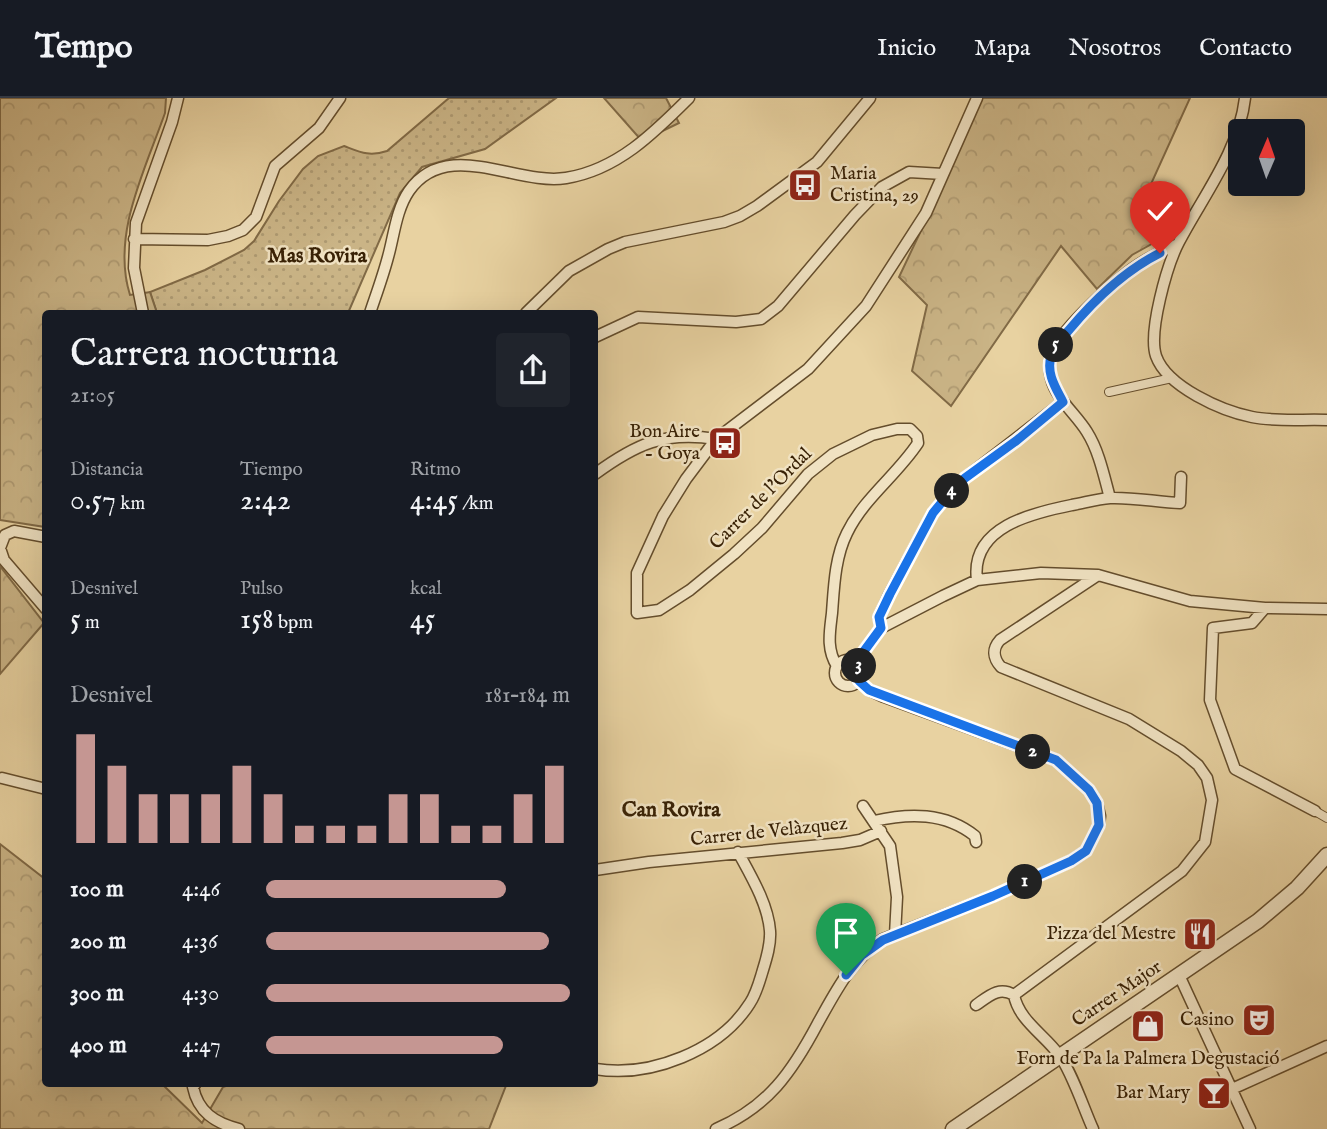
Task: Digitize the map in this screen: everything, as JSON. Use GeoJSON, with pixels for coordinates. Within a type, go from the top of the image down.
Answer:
{"type":"FeatureCollection","features":[{"type":"Feature","properties":{"kind":"street"},"geometry":{"type":"LineString","coordinates":[[142,310],[134,268],[134,239],[139,211],[154,175],[178,98]]}},
{"type":"Feature","properties":{"kind":"street"},"geometry":{"type":"LineString","coordinates":[[134,239],[208,240],[243,230],[256,217],[275,166],[324,124],[340,98]]}},
{"type":"Feature","properties":{"kind":"street"},"geometry":{"type":"LineString","coordinates":[[371,310],[397,220],[409,192],[422,178],[434,171],[463,165],[545,178],[583,174],[624,156],[689,98]]}},
{"type":"Feature","properties":{"kind":"street"},"geometry":{"type":"LineString","coordinates":[[529,310],[569,271],[608,249],[625,242],[724,222],[757,206],[817,162],[870,98]]}},
{"type":"Feature","properties":{"kind":"street"},"geometry":{"type":"LineString","coordinates":[[598,472],[629,452],[669,436],[716,439],[808,369],[859,314],[926,213],[977,98]]}},
{"type":"Feature","properties":{"kind":"street"},"geometry":{"type":"LineString","coordinates":[[1245,98],[1234,142],[1170,263],[1159,303],[1154,337],[1157,358],[1172,378],[1202,400],[1252,417],[1327,420]]}},
{"type":"Feature","properties":{"kind":"street"},"geometry":{"type":"LineString","coordinates":[[598,336],[638,317],[736,322],[761,319],[778,306],[855,215],[883,187],[909,173],[943,174]]}},
{"type":"Feature","properties":{"kind":"street"},"geometry":{"type":"LineString","coordinates":[[1110,498],[1088,434],[1073,411],[1063,402],[1051,380],[1050,362],[1055,346],[1111,285],[1144,261],[1178,244]]}},
{"type":"Feature","properties":{"kind":"street"},"geometry":{"type":"LineString","coordinates":[[1108,392],[1172,378]]}},
{"type":"Feature","properties":{"kind":"street"},"geometry":{"type":"LineString","coordinates":[[881,628],[879,617],[933,513],[965,478],[1063,402]]}},
{"type":"Feature","properties":{"kind":"street","name":"Carrer de l'Ordal"},"geometry":{"type":"LineString","coordinates":[[716,439],[663,516],[637,573],[637,613],[659,610],[690,590],[762,528],[808,474],[833,454],[872,435],[897,429],[910,429],[917,436],[918,443],[909,457],[858,514],[847,533],[835,579],[830,636],[830,650],[837,666]]}},
{"type":"Feature","properties":{"kind":"street"},"geometry":{"type":"LineString","coordinates":[[977,580],[978,557],[987,542],[1017,520],[1042,511],[1110,498],[1180,503],[1181,477]]}},
{"type":"Feature","properties":{"kind":"street"},"geometry":{"type":"LineString","coordinates":[[42,536],[14,531],[5,536],[0,548],[4,560],[42,604]]}},
{"type":"Feature","properties":{"kind":"street"},"geometry":{"type":"LineString","coordinates":[[856,662],[881,628],[977,580],[1041,573],[1098,575],[1191,601],[1265,608],[1327,609]]}},
{"type":"Feature","properties":{"kind":"street"},"geometry":{"type":"LineString","coordinates":[[1014,995],[1182,871],[1205,842],[1209,822],[1212,800],[1207,778],[1198,765],[1181,751],[1129,719],[1000,667],[994,657],[995,646],[1000,640],[1098,575]]}},
{"type":"Feature","properties":{"kind":"street"},"geometry":{"type":"LineString","coordinates":[[1265,608],[1252,623],[1213,628],[1210,700],[1235,769],[1327,818]]}},
{"type":"Feature","properties":{"kind":"street"},"geometry":{"type":"LineString","coordinates":[[845,660],[856,662],[861,670],[859,681],[843,684],[836,676],[837,666],[845,660]]}},
{"type":"Feature","properties":{"kind":"street"},"geometry":{"type":"LineString","coordinates":[[716,1129],[755,1108],[782,1082],[854,963],[868,949],[895,935],[1071,861],[1086,851],[1099,825],[1097,803],[1089,790],[1056,760],[869,690],[859,681]]}},
{"type":"Feature","properties":{"kind":"street"},"geometry":{"type":"LineString","coordinates":[[2,778],[42,788]]}},
{"type":"Feature","properties":{"kind":"street"},"geometry":{"type":"LineString","coordinates":[[863,806],[890,846],[897,897],[895,935]]}},
{"type":"Feature","properties":{"kind":"street"},"geometry":{"type":"LineString","coordinates":[[874,821],[917,814],[964,827],[975,836],[976,842]]}},
{"type":"Feature","properties":{"kind":"street","name":"Carrer de Velàzquez"},"geometry":{"type":"LineString","coordinates":[[598,870],[738,852],[842,843],[881,831]]}},
{"type":"Feature","properties":{"kind":"street"},"geometry":{"type":"LineString","coordinates":[[598,1070],[612,1072],[629,1070],[685,1056],[721,1035],[752,1001],[766,961],[770,931],[762,902],[738,852]]}},
{"type":"Feature","properties":{"kind":"street","name":"Carrer Major"},"geometry":{"type":"LineString","coordinates":[[953,1129],[1280,904],[1327,855]]}},
{"type":"Feature","properties":{"kind":"street"},"geometry":{"type":"LineString","coordinates":[[1179,975],[1250,1129]]}},
{"type":"Feature","properties":{"kind":"street"},"geometry":{"type":"LineString","coordinates":[[976,1005],[1002,990],[1014,995]]}},
{"type":"Feature","properties":{"kind":"street"},"geometry":{"type":"LineString","coordinates":[[1014,995],[1031,1025],[1060,1056],[1093,1129]]}},
{"type":"Feature","properties":{"kind":"street"},"geometry":{"type":"LineString","coordinates":[[1232,1089],[1327,1046]]}},
{"type":"Feature","properties":{"kind":"street"},"geometry":{"type":"LineString","coordinates":[[195,1087],[200,1108],[223,1125],[239,1129]]}},
{"type":"Feature","properties":{"kind":"green space"},"geometry":{"type":"Polygon","coordinates":[[[0,98],[166,98],[165,113],[133,203],[125,249],[125,272],[130,295],[150,292],[156,310],[42,310],[42,527],[0,520],[0,98]]]}},
{"type":"Feature","properties":{"kind":"green space"},"geometry":{"type":"Polygon","coordinates":[[[449,98],[556,98],[485,149],[422,167],[400,193],[349,310],[156,310],[150,292],[205,270],[244,250],[254,241],[303,169],[318,156],[344,146],[370,154],[387,151],[449,98]]]}},
{"type":"Feature","properties":{"kind":"green space"},"geometry":{"type":"Polygon","coordinates":[[[604,98],[666,98],[679,123],[642,141],[604,98]]]}},
{"type":"Feature","properties":{"kind":"green space"},"geometry":{"type":"Polygon","coordinates":[[[978,98],[1190,98],[1136,217],[1166,236],[1132,255],[1097,289],[1061,246],[951,406],[912,371],[927,305],[899,277],[946,178],[978,98]]]}},
{"type":"Feature","properties":{"kind":"green space"},"geometry":{"type":"Polygon","coordinates":[[[0,566],[42,620],[42,625],[0,674],[0,566]]]}},
{"type":"Feature","properties":{"kind":"green space"},"geometry":{"type":"Polygon","coordinates":[[[0,844],[42,877],[42,1087],[165,1087],[202,1123],[223,1087],[505,1087],[489,1129],[0,1129],[0,844]]]}},
{"type":"Feature","properties":{"kind":"place","name":"Maria Cristina, 29"},"geometry":{"type":"Point","coordinates":[805,185]}},
{"type":"Feature","properties":{"kind":"place","name":"Bon Aire - Goya"},"geometry":{"type":"Point","coordinates":[725,443]}},
{"type":"Feature","properties":{"kind":"place","name":"Pizza del Mestre"},"geometry":{"type":"Point","coordinates":[1200,934]}},
{"type":"Feature","properties":{"kind":"place","name":"Casino"},"geometry":{"type":"Point","coordinates":[1259,1020]}},
{"type":"Feature","properties":{"kind":"place","name":"Forn de Pa la Palmera Degustació"},"geometry":{"type":"Point","coordinates":[1148,1026]}},
{"type":"Feature","properties":{"kind":"place","name":"Bar Mary"},"geometry":{"type":"Point","coordinates":[1214,1093]}},
{"type":"Feature","properties":{"kind":"district","name":"Mas Rovira"},"geometry":{"type":"Point","coordinates":[317,256]}},
{"type":"Feature","properties":{"kind":"district","name":"Can Rovira"},"geometry":{"type":"Point","coordinates":[671,810]}},
{"type":"Feature","properties":{"kind":"route"},"geometry":{"type":"LineString","coordinates":[[846,975],[868,949],[883,940],[1071,861],[1086,851],[1094,837],[1100,816],[1097,803],[1089,790],[1056,760],[869,690],[859,681],[861,670],[856,662],[881,628],[879,617],[933,513],[965,478],[1063,402],[1051,380],[1050,362],[1055,346],[1111,285],[1160,253]]}}]}
